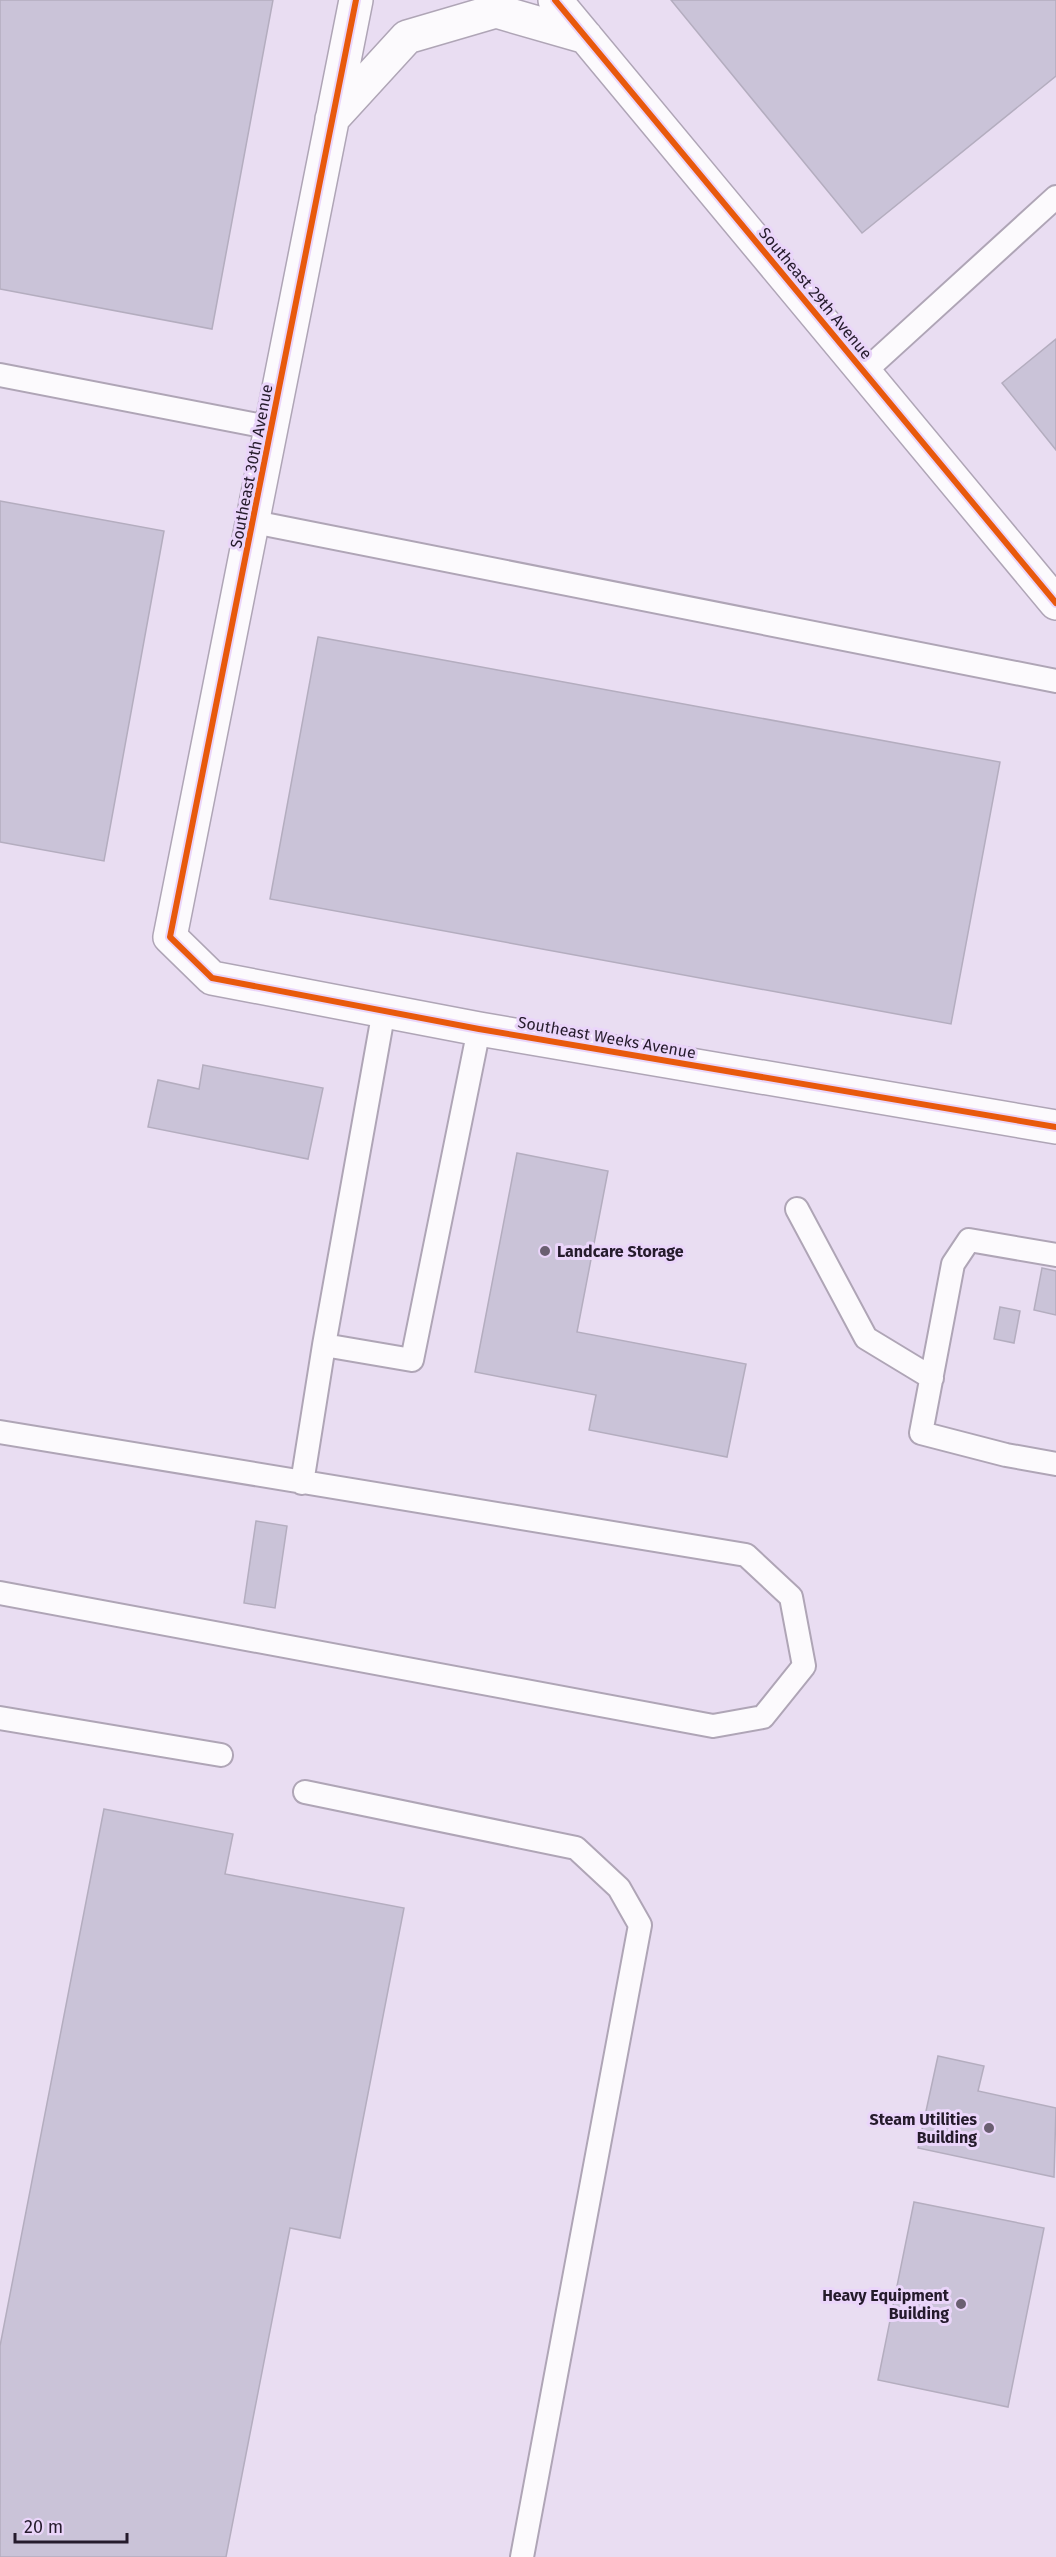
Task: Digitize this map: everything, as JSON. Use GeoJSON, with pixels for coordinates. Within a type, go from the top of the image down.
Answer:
{"type":"FeatureCollection","features":[{"type":"Feature","properties":{"kind":"street","name":"Southeast 30th Avenue"},"geometry":{"type":"LineString","coordinates":[[170,937],[273,428],[356,0]]}},
{"type":"Feature","properties":{"kind":"street","name":"Southeast 29th Avenue"},"geometry":{"type":"LineString","coordinates":[[555,0],[1056,603]]}},
{"type":"Feature","properties":{"kind":"street"},"geometry":{"type":"LineString","coordinates":[[332,119],[407,37],[496,11],[586,37]]}},
{"type":"Feature","properties":{"kind":"street","name":"Southeast Weeks Avenue"},"geometry":{"type":"LineString","coordinates":[[170,937],[212,978],[479,1029],[1056,1127]]}},
{"type":"Feature","properties":{"kind":"lane"},"geometry":{"type":"LineString","coordinates":[[864,372],[1056,197]]}},
{"type":"Feature","properties":{"kind":"lane"},"geometry":{"type":"LineString","coordinates":[[0,375],[273,428]]}},
{"type":"Feature","properties":{"kind":"lane"},"geometry":{"type":"LineString","coordinates":[[254,522],[1056,681]]}},
{"type":"Feature","properties":{"kind":"lane"},"geometry":{"type":"LineString","coordinates":[[302,1483],[324,1345],[384,1010]]}},
{"type":"Feature","properties":{"kind":"lane"},"geometry":{"type":"LineString","coordinates":[[324,1345],[412,1359],[479,1029]]}},
{"type":"Feature","properties":{"kind":"lane"},"geometry":{"type":"LineString","coordinates":[[797,1209],[866,1338],[932,1378]]}},
{"type":"Feature","properties":{"kind":"lane"},"geometry":{"type":"LineString","coordinates":[[1056,1255],[969,1240],[953,1264],[921,1433],[1006,1455],[1056,1464]]}},
{"type":"Feature","properties":{"kind":"lane"},"geometry":{"type":"LineString","coordinates":[[0,1432],[746,1555],[791,1597],[804,1666],[763,1717],[713,1726],[0,1593]]}},
{"type":"Feature","properties":{"kind":"lane"},"geometry":{"type":"LineString","coordinates":[[0,1718],[222,1755]]}},
{"type":"Feature","properties":{"kind":"lane"},"geometry":{"type":"LineString","coordinates":[[305,1792],[576,1848],[619,1888],[640,1925],[522,2557]]}},
{"type":"Feature","properties":{"kind":"building"},"geometry":{"type":"Polygon","coordinates":[[[0,0],[273,0],[212,329],[0,289],[0,0]]]}},
{"type":"Feature","properties":{"kind":"building"},"geometry":{"type":"Polygon","coordinates":[[[671,0],[1056,0],[1056,76],[862,233],[671,0]]]}},
{"type":"Feature","properties":{"kind":"building"},"geometry":{"type":"Polygon","coordinates":[[[1056,339],[1056,450],[1002,383],[1056,339]]]}},
{"type":"Feature","properties":{"kind":"building"},"geometry":{"type":"Polygon","coordinates":[[[0,501],[164,531],[104,861],[0,842],[0,501]]]}},
{"type":"Feature","properties":{"kind":"building"},"geometry":{"type":"Polygon","coordinates":[[[318,637],[1000,762],[951,1024],[270,899],[318,637]]]}},
{"type":"Feature","properties":{"kind":"building"},"geometry":{"type":"Polygon","coordinates":[[[203,1065],[323,1088],[308,1159],[148,1127],[158,1080],[199,1089],[203,1065]]]}},
{"type":"Feature","properties":{"kind":"building","name":"Landcare Storage"},"geometry":{"type":"Polygon","coordinates":[[[517,1153],[608,1171],[577,1332],[746,1364],[727,1457],[589,1430],[596,1395],[475,1372],[517,1153]]]}},
{"type":"Feature","properties":{"kind":"building"},"geometry":{"type":"Polygon","coordinates":[[[1042,1268],[1056,1271],[1056,1315],[1034,1310],[1042,1268]]]}},
{"type":"Feature","properties":{"kind":"building"},"geometry":{"type":"Polygon","coordinates":[[[1000,1307],[1020,1311],[1014,1343],[994,1339],[1000,1307]]]}},
{"type":"Feature","properties":{"kind":"building"},"geometry":{"type":"Polygon","coordinates":[[[256,1521],[287,1526],[275,1608],[244,1603],[256,1521]]]}},
{"type":"Feature","properties":{"kind":"building"},"geometry":{"type":"Polygon","coordinates":[[[104,1809],[233,1834],[225,1874],[404,1908],[340,2238],[290,2228],[226,2557],[0,2557],[0,2346],[104,1809]]]}},
{"type":"Feature","properties":{"kind":"building","name":"Steam Utilities Building"},"geometry":{"type":"Polygon","coordinates":[[[938,2056],[984,2066],[978,2091],[1056,2108],[1054,2177],[918,2148],[938,2056]]]}},
{"type":"Feature","properties":{"kind":"building","name":"Heavy Equipment Building"},"geometry":{"type":"Polygon","coordinates":[[[914,2202],[1044,2228],[1008,2407],[878,2380],[914,2202]]]}},
{"type":"Feature","properties":{"kind":"cycle path"},"geometry":{"type":"LineString","coordinates":[[356,0],[170,937],[212,978],[479,1029],[1056,1127]]}},
{"type":"Feature","properties":{"kind":"cycle path"},"geometry":{"type":"LineString","coordinates":[[555,0],[1056,603]]}},
{"type":"Feature","properties":{"kind":"place","name":"Landcare Storage"},"geometry":{"type":"Point","coordinates":[545,1251]}},
{"type":"Feature","properties":{"kind":"place","name":"Steam Utilities Building"},"geometry":{"type":"Point","coordinates":[989,2128]}},
{"type":"Feature","properties":{"kind":"place","name":"Heavy Equipment Building"},"geometry":{"type":"Point","coordinates":[961,2304]}}]}
